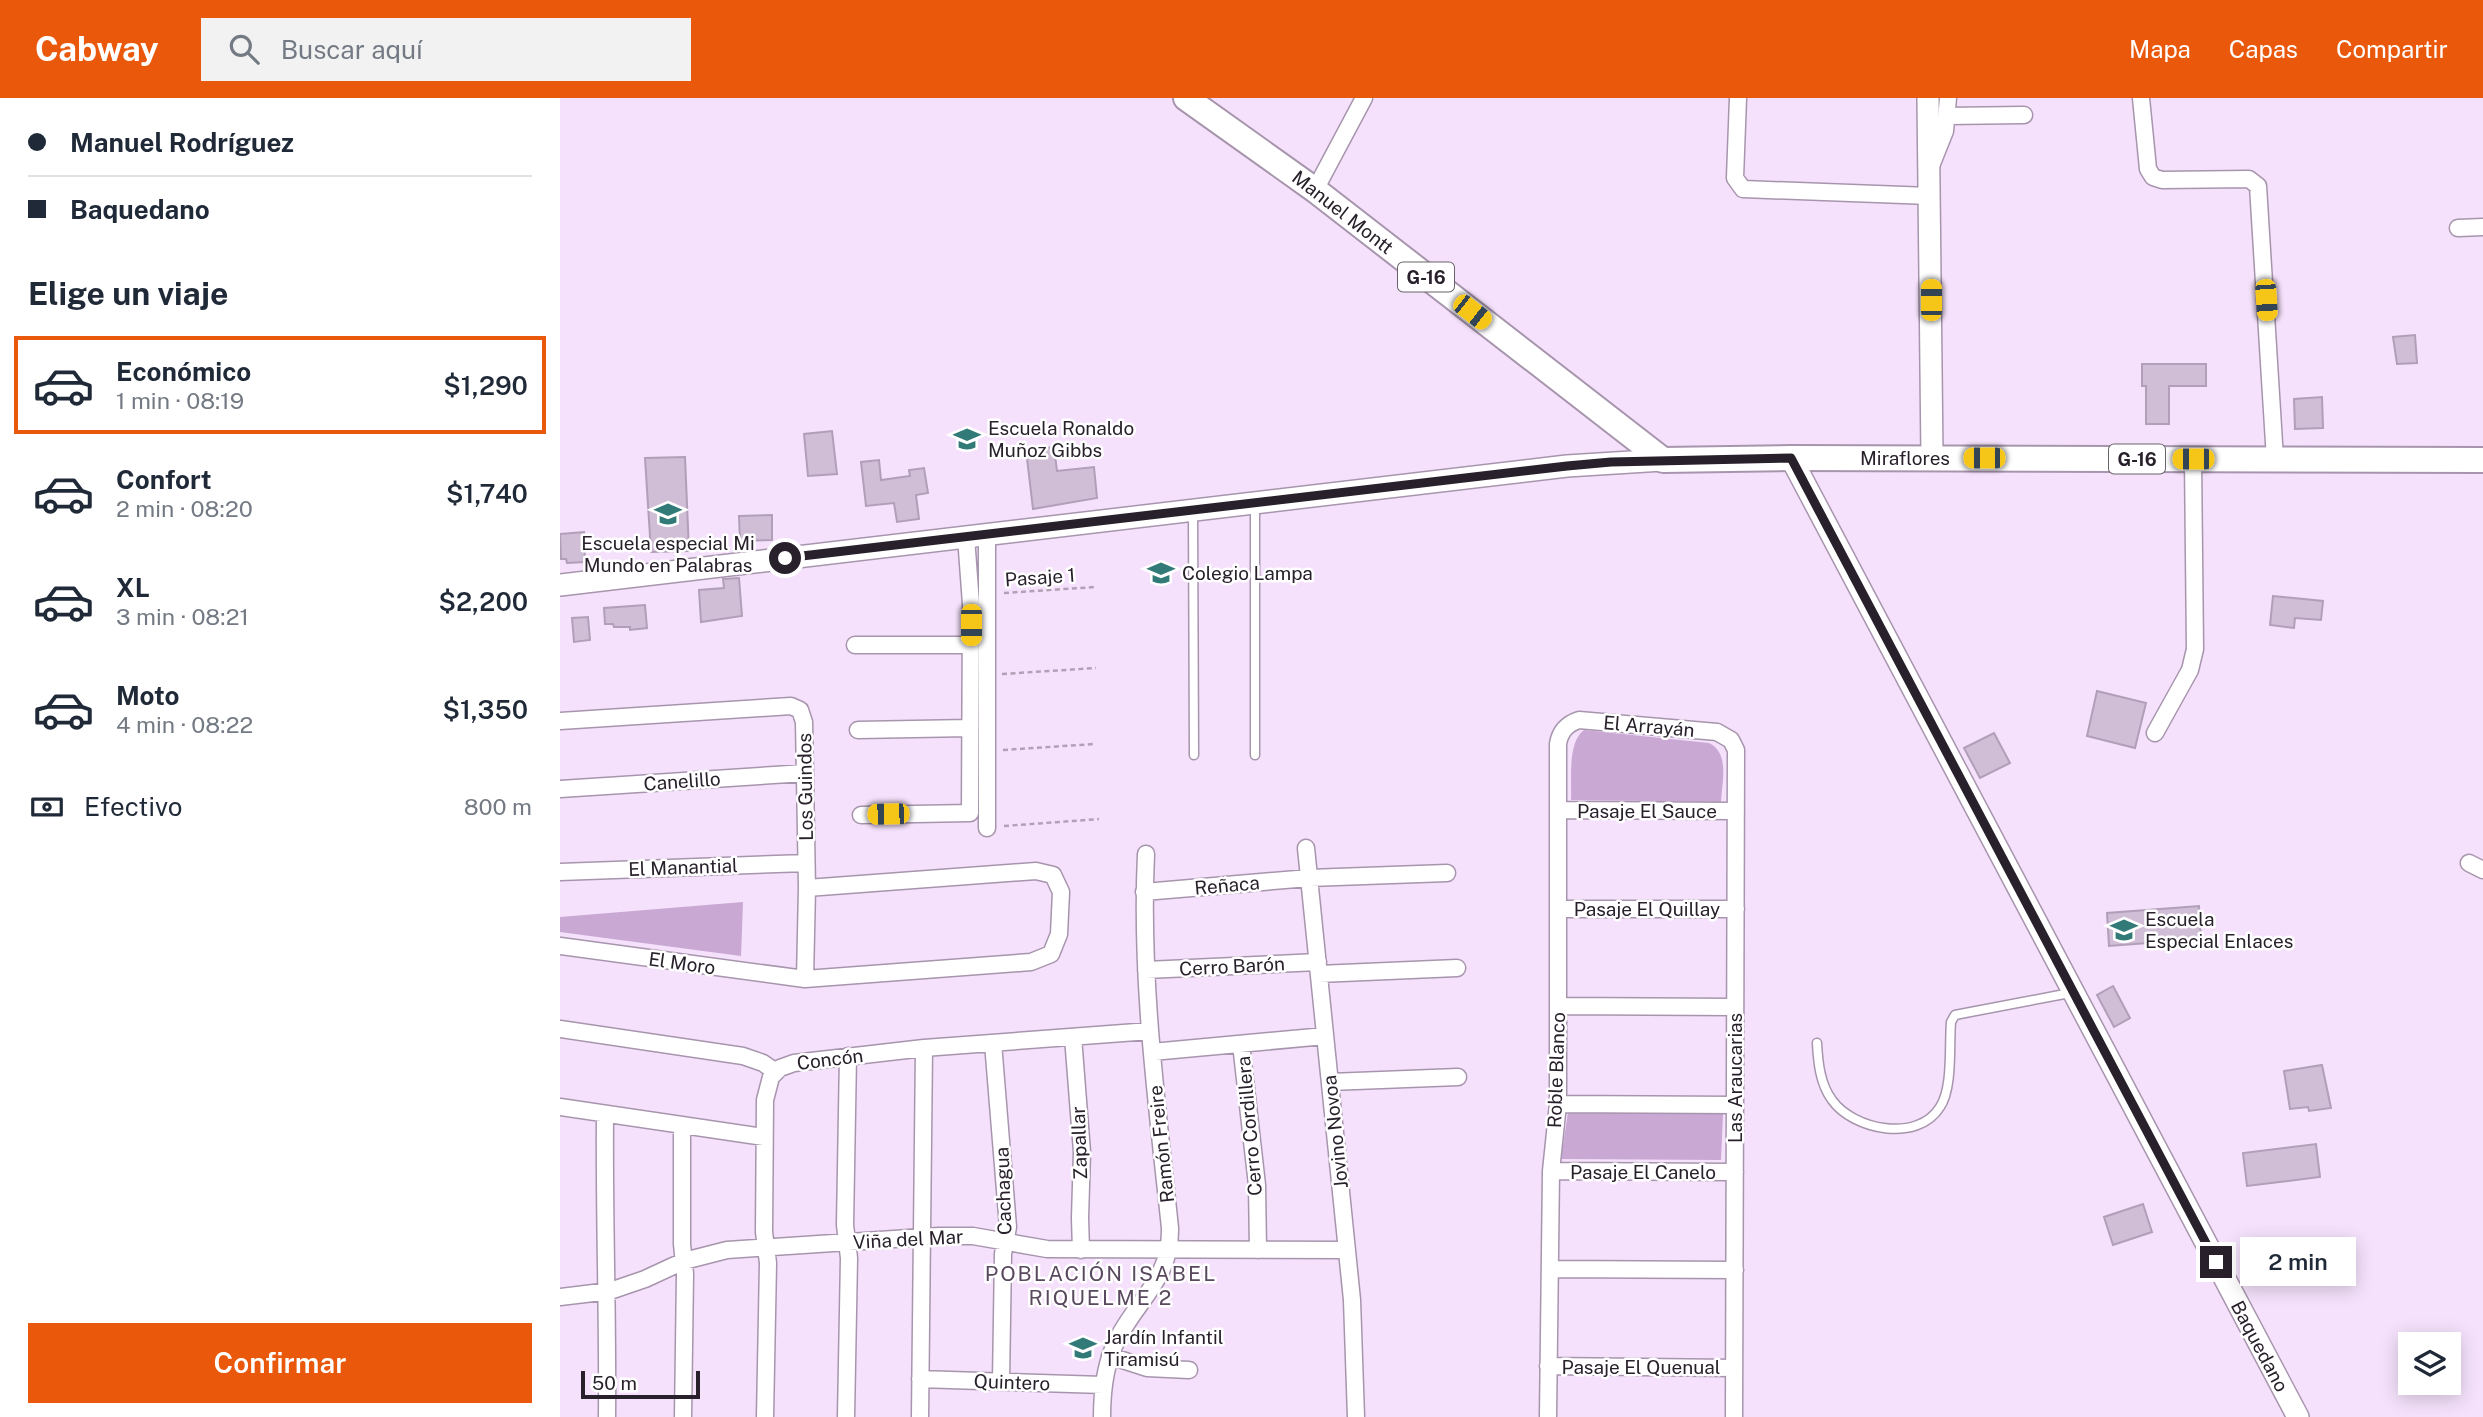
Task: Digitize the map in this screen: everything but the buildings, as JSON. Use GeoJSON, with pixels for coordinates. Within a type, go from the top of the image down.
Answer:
{"type":"FeatureCollection","features":[{"type":"Feature","properties":{"kind":"main road","name":"Manuel Montt"},"geometry":{"type":"LineString","coordinates":[[1186,98],[1315,190],[1663,460]]}},
{"type":"Feature","properties":{"kind":"main road","name":"Miraflores"},"geometry":{"type":"LineString","coordinates":[[1663,460],[2483,460]]}},
{"type":"Feature","properties":{"kind":"street"},"geometry":{"type":"LineString","coordinates":[[1315,190],[1364,98]]}},
{"type":"Feature","properties":{"kind":"street"},"geometry":{"type":"LineString","coordinates":[[1738,98],[1735,178],[1743,189],[1930,196]]}},
{"type":"Feature","properties":{"kind":"street"},"geometry":{"type":"LineString","coordinates":[[1928,98],[1932,458]]}},
{"type":"Feature","properties":{"kind":"street"},"geometry":{"type":"LineString","coordinates":[[1929,169],[1941,146],[1948,98]]}},
{"type":"Feature","properties":{"kind":"street"},"geometry":{"type":"LineString","coordinates":[[2141,98],[2148,165],[2153,177],[2162,180],[2249,179],[2258,186],[2275,459]]}},
{"type":"Feature","properties":{"kind":"street"},"geometry":{"type":"LineString","coordinates":[[1947,116],[2025,115]]}},
{"type":"Feature","properties":{"kind":"street"},"geometry":{"type":"LineString","coordinates":[[2458,228],[2483,227]]}},
{"type":"Feature","properties":{"kind":"street","name":"Baquedano"},"geometry":{"type":"LineString","coordinates":[[1791,458],[2298,1417]]}},
{"type":"Feature","properties":{"kind":"street"},"geometry":{"type":"LineString","coordinates":[[2155,733],[2190,670],[2195,649],[2193,459]]}},
{"type":"Feature","properties":{"kind":"street"},"geometry":{"type":"LineString","coordinates":[[560,585],[1567,466],[1663,460]]}},
{"type":"Feature","properties":{"kind":"street"},"geometry":{"type":"LineString","coordinates":[[976,536],[986,594],[987,828]]}},
{"type":"Feature","properties":{"kind":"street"},"geometry":{"type":"LineString","coordinates":[[861,815],[970,813],[971,604],[976,536]]}},
{"type":"Feature","properties":{"kind":"street"},"geometry":{"type":"LineString","coordinates":[[855,645],[971,645]]}},
{"type":"Feature","properties":{"kind":"street","name":"Los Guindos"},"geometry":{"type":"LineString","coordinates":[[560,721],[791,706],[800,710],[804,722],[805,773],[805,979]]}},
{"type":"Feature","properties":{"kind":"street","name":"El Arrayán"},"geometry":{"type":"LineString","coordinates":[[1566,726],[1579,720],[1599,721],[1717,732],[1731,740]]}},
{"type":"Feature","properties":{"kind":"street","name":"Roble Blanco"},"geometry":{"type":"LineString","coordinates":[[1548,1417],[1551,1171],[1558,1104],[1558,744],[1566,726]]}},
{"type":"Feature","properties":{"kind":"street"},"geometry":{"type":"LineString","coordinates":[[858,730],[970,728]]}},
{"type":"Feature","properties":{"kind":"street","name":"Las Araucarias"},"geometry":{"type":"LineString","coordinates":[[1731,740],[1736,756],[1734,1417]]}},
{"type":"Feature","properties":{"kind":"street","name":"Canelillo"},"geometry":{"type":"LineString","coordinates":[[560,789],[805,773]]}},
{"type":"Feature","properties":{"kind":"street","name":"Pasaje El Sauce"},"geometry":{"type":"LineString","coordinates":[[1558,810],[1736,811]]}},
{"type":"Feature","properties":{"kind":"street","name":"Jovino Novoa"},"geometry":{"type":"LineString","coordinates":[[1306,848],[1355,1335],[1356,1417]]}},
{"type":"Feature","properties":{"kind":"street","name":"Ramón Freire"},"geometry":{"type":"LineString","coordinates":[[1102,1417],[1103,1385],[1110,1356],[1123,1329],[1160,1277],[1169,1250],[1170,1228],[1146,970],[1146,855]]}},
{"type":"Feature","properties":{"kind":"street","name":"El Manantial"},"geometry":{"type":"LineString","coordinates":[[560,872],[806,863]]}},
{"type":"Feature","properties":{"kind":"street","name":"El Moro"},"geometry":{"type":"LineString","coordinates":[[560,946],[805,979],[1031,962],[1051,954],[1059,934],[1060,891],[1053,875],[1036,871],[807,888]]}},
{"type":"Feature","properties":{"kind":"street","name":"Reñaca"},"geometry":{"type":"LineString","coordinates":[[1144,891],[1309,878],[1447,873]]}},
{"type":"Feature","properties":{"kind":"street","name":"Pasaje El Quillay"},"geometry":{"type":"LineString","coordinates":[[1558,909],[1736,909]]}},
{"type":"Feature","properties":{"kind":"street","name":"Cerro Barón"},"geometry":{"type":"LineString","coordinates":[[1146,970],[1457,968]]}},
{"type":"Feature","properties":{"kind":"street"},"geometry":{"type":"LineString","coordinates":[[1558,1006],[1735,1007]]}},
{"type":"Feature","properties":{"kind":"street"},"geometry":{"type":"LineString","coordinates":[[560,1030],[743,1056],[763,1063],[775,1072]]}},
{"type":"Feature","properties":{"kind":"street","name":"Concón"},"geometry":{"type":"LineString","coordinates":[[765,1417],[768,1263],[765,1091],[775,1072],[794,1063],[848,1056],[1150,1031]]}},
{"type":"Feature","properties":{"kind":"street"},"geometry":{"type":"LineString","coordinates":[[1152,1052],[1325,1036]]}},
{"type":"Feature","properties":{"kind":"street","name":"Zapallar"},"geometry":{"type":"LineString","coordinates":[[1073,1037],[1082,1152],[1082,1250]]}},
{"type":"Feature","properties":{"kind":"street","name":"Cachagua"},"geometry":{"type":"LineString","coordinates":[[993,1043],[1008,1227],[1005,1242],[1001,1382]]}},
{"type":"Feature","properties":{"kind":"street","name":"Cerro Cordillera"},"geometry":{"type":"LineString","coordinates":[[1241,1044],[1257,1185],[1258,1250]]}},
{"type":"Feature","properties":{"kind":"street"},"geometry":{"type":"LineString","coordinates":[[920,1417],[924,1048]]}},
{"type":"Feature","properties":{"kind":"street"},"geometry":{"type":"LineString","coordinates":[[846,1417],[849,1258],[845,1225],[848,1056]]}},
{"type":"Feature","properties":{"kind":"street"},"geometry":{"type":"LineString","coordinates":[[1330,1082],[1458,1077]]}},
{"type":"Feature","properties":{"kind":"street"},"geometry":{"type":"LineString","coordinates":[[1558,1104],[1735,1105]]}},
{"type":"Feature","properties":{"kind":"street"},"geometry":{"type":"LineString","coordinates":[[560,1107],[764,1138]]}},
{"type":"Feature","properties":{"kind":"street"},"geometry":{"type":"LineString","coordinates":[[604,1114],[607,1417]]}},
{"type":"Feature","properties":{"kind":"street"},"geometry":{"type":"LineString","coordinates":[[682,1125],[683,1417]]}},
{"type":"Feature","properties":{"kind":"street","name":"Pasaje El Canelo"},"geometry":{"type":"LineString","coordinates":[[1551,1171],[1735,1172]]}},
{"type":"Feature","properties":{"kind":"street","name":"Viña del Mar"},"geometry":{"type":"LineString","coordinates":[[560,1297],[606,1292],[645,1279],[684,1261],[720,1251],[922,1237],[965,1236],[1047,1249],[1347,1250]]}},
{"type":"Feature","properties":{"kind":"street"},"geometry":{"type":"LineString","coordinates":[[1550,1269],[1735,1270]]}},
{"type":"Feature","properties":{"kind":"street"},"geometry":{"type":"LineString","coordinates":[[1110,1356],[1147,1368],[1189,1370]]}},
{"type":"Feature","properties":{"kind":"street","name":"Pasaje El Quenual"},"geometry":{"type":"LineString","coordinates":[[1548,1366],[1734,1367]]}},
{"type":"Feature","properties":{"kind":"street","name":"Quintero"},"geometry":{"type":"LineString","coordinates":[[920,1379],[1103,1385]]}},
{"type":"Feature","properties":{"kind":"lane"},"geometry":{"type":"LineString","coordinates":[[1255,503],[1255,755]]}},
{"type":"Feature","properties":{"kind":"lane"},"geometry":{"type":"LineString","coordinates":[[1193,510],[1194,755]]}},
{"type":"Feature","properties":{"kind":"lane"},"geometry":{"type":"LineString","coordinates":[[1817,1043],[1822,1080],[1837,1106],[1860,1121],[1907,1128],[1926,1122],[1934,1116],[1944,1100],[1951,1022],[1955,1015],[2073,992]]}},
{"type":"Feature","properties":{"kind":"path","name":"Pasaje 1"},"geometry":{"type":"LineString","coordinates":[[986,594],[1095,587]]}},
{"type":"Feature","properties":{"kind":"path"},"geometry":{"type":"LineString","coordinates":[[987,675],[1096,668]]}},
{"type":"Feature","properties":{"kind":"path"},"geometry":{"type":"LineString","coordinates":[[987,751],[1094,744]]}},
{"type":"Feature","properties":{"kind":"path"},"geometry":{"type":"LineString","coordinates":[[987,828],[1099,819]]}},
{"type":"Feature","properties":{"kind":"shaded area"},"geometry":{"type":"Polygon","coordinates":[[[1584,730],[1709,743],[1716,748],[1722,761],[1721,802],[1571,800],[1573,752],[1575,743],[1584,730]]]}},
{"type":"Feature","properties":{"kind":"shaded area"},"geometry":{"type":"Polygon","coordinates":[[[743,902],[741,956],[560,932],[560,917],[743,902]]]}},
{"type":"Feature","properties":{"kind":"shaded area"},"geometry":{"type":"Polygon","coordinates":[[[1568,1112],[1723,1114],[1721,1160],[1561,1159],[1568,1112]]]}},
{"type":"Feature","properties":{"kind":"place","name":"Escuela Ronaldo Muñoz Gibbs"},"geometry":{"type":"Point","coordinates":[967,439]}},
{"type":"Feature","properties":{"kind":"place","name":"Escuela especial Mi Mundo en Palabras"},"geometry":{"type":"Point","coordinates":[668,514]}},
{"type":"Feature","properties":{"kind":"place","name":"Colegio Lampa"},"geometry":{"type":"Point","coordinates":[1161,573]}},
{"type":"Feature","properties":{"kind":"place","name":"Escuela Especial Enlaces"},"geometry":{"type":"Point","coordinates":[2124,930]}},
{"type":"Feature","properties":{"kind":"place","name":"Jardín Infantil Tiramisú"},"geometry":{"type":"Point","coordinates":[1083,1348]}},
{"type":"Feature","properties":{"kind":"district","name":"POBLACIÓN ISABEL RIQUELME 2"},"geometry":{"type":"Point","coordinates":[1101,1285]}},
{"type":"Feature","properties":{"kind":"route"},"geometry":{"type":"LineString","coordinates":[[785,558],[1567,466],[1611,462],[1791,458],[2216,1262]]}}]}
